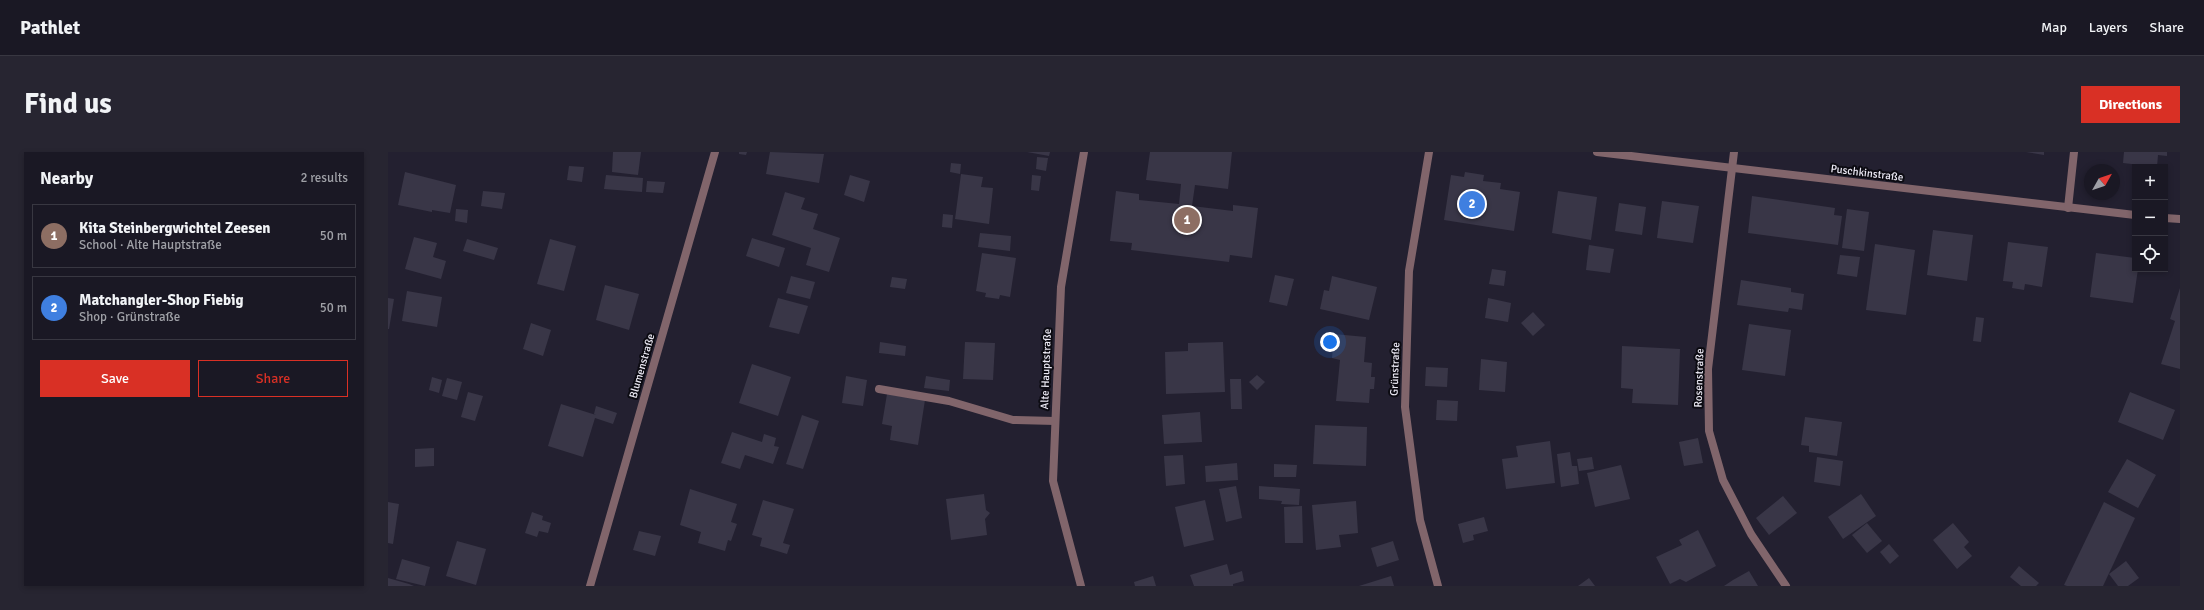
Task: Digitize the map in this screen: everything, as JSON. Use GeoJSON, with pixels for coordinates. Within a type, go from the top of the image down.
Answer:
{"type":"FeatureCollection","features":[{"type":"Feature","properties":{"kind":"street","name":"Blumenstraße"},"geometry":{"type":"LineString","coordinates":[[590,586],[715,152]]}},
{"type":"Feature","properties":{"kind":"street","name":"Alte Hauptstraße"},"geometry":{"type":"LineString","coordinates":[[1081,586],[1053,481],[1061,287],[1084,152]]}},
{"type":"Feature","properties":{"kind":"street","name":"Grünstraße"},"geometry":{"type":"LineString","coordinates":[[1429,152],[1409,271],[1405,407],[1420,520],[1438,586]]}},
{"type":"Feature","properties":{"kind":"street","name":"Puschkinstraße"},"geometry":{"type":"LineString","coordinates":[[1597,152],[2068,208],[2132,214]]}},
{"type":"Feature","properties":{"kind":"street","name":"Rosenstraße"},"geometry":{"type":"LineString","coordinates":[[1734,152],[1734,169],[1708,369],[1709,431],[1723,480],[1751,534],[1786,586]]}},
{"type":"Feature","properties":{"kind":"street"},"geometry":{"type":"LineString","coordinates":[[2068,208],[2074,152]]}},
{"type":"Feature","properties":{"kind":"street"},"geometry":{"type":"LineString","coordinates":[[2168,218],[2180,219]]}},
{"type":"Feature","properties":{"kind":"street"},"geometry":{"type":"LineString","coordinates":[[879,390],[949,401],[1013,420],[1055,421]]}},
{"type":"Feature","properties":{"kind":"building"},"geometry":{"type":"Polygon","coordinates":[[[613,152],[641,152],[638,175],[612,172],[613,152]]]}},
{"type":"Feature","properties":{"kind":"building"},"geometry":{"type":"Polygon","coordinates":[[[739,152],[747,152],[746,155],[739,154],[739,152]]]}},
{"type":"Feature","properties":{"kind":"building"},"geometry":{"type":"Polygon","coordinates":[[[770,152],[824,154],[819,183],[766,174],[770,152]]]}},
{"type":"Feature","properties":{"kind":"building"},"geometry":{"type":"Polygon","coordinates":[[[1027,152],[1050,152],[1049,156],[1027,152]]]}},
{"type":"Feature","properties":{"kind":"building"},"geometry":{"type":"Polygon","coordinates":[[[1150,152],[1232,152],[1228,189],[1195,185],[1192,206],[1233,211],[1233,205],[1258,208],[1252,258],[1230,255],[1229,262],[1131,250],[1132,243],[1110,241],[1116,191],[1139,194],[1139,200],[1179,204],[1181,184],[1146,180],[1150,152]]]}},
{"type":"Feature","properties":{"kind":"building"},"geometry":{"type":"Polygon","coordinates":[[[2026,152],[2044,152],[2044,155],[2026,152]]]}},
{"type":"Feature","properties":{"kind":"building"},"geometry":{"type":"Polygon","coordinates":[[[2124,152],[2167,152],[2167,156],[2158,155],[2157,164],[2123,163],[2124,152]]]}},
{"type":"Feature","properties":{"kind":"building"},"geometry":{"type":"Polygon","coordinates":[[[1037,157],[1048,158],[1046,171],[1036,169],[1037,157]]]}},
{"type":"Feature","properties":{"kind":"building"},"geometry":{"type":"Polygon","coordinates":[[[951,163],[961,164],[960,174],[950,172],[951,163]]]}},
{"type":"Feature","properties":{"kind":"building"},"geometry":{"type":"Polygon","coordinates":[[[569,166],[584,167],[582,182],[567,180],[569,166]]]}},
{"type":"Feature","properties":{"kind":"building"},"geometry":{"type":"Polygon","coordinates":[[[405,172],[456,185],[450,213],[432,210],[432,212],[398,205],[405,172]]]}},
{"type":"Feature","properties":{"kind":"building"},"geometry":{"type":"Polygon","coordinates":[[[1465,172],[1484,175],[1483,181],[1501,183],[1500,189],[1520,192],[1514,231],[1444,220],[1451,175],[1464,177],[1465,172]]]}},
{"type":"Feature","properties":{"kind":"building"},"geometry":{"type":"Polygon","coordinates":[[[961,174],[983,177],[981,187],[993,188],[989,224],[955,219],[961,174]]]}},
{"type":"Feature","properties":{"kind":"building"},"geometry":{"type":"Polygon","coordinates":[[[606,175],[643,178],[642,192],[604,189],[606,175]]]}},
{"type":"Feature","properties":{"kind":"building"},"geometry":{"type":"Polygon","coordinates":[[[850,175],[870,181],[864,202],[844,195],[850,175]]]}},
{"type":"Feature","properties":{"kind":"building"},"geometry":{"type":"Polygon","coordinates":[[[1032,175],[1041,176],[1039,191],[1031,190],[1032,175]]]}},
{"type":"Feature","properties":{"kind":"building"},"geometry":{"type":"Polygon","coordinates":[[[647,181],[665,182],[663,193],[646,192],[647,181]]]}},
{"type":"Feature","properties":{"kind":"building"},"geometry":{"type":"Polygon","coordinates":[[[483,191],[505,193],[502,209],[481,206],[483,191]]]}},
{"type":"Feature","properties":{"kind":"building"},"geometry":{"type":"Polygon","coordinates":[[[1558,191],[1597,197],[1591,240],[1552,233],[1558,191]]]}},
{"type":"Feature","properties":{"kind":"building"},"geometry":{"type":"Polygon","coordinates":[[[785,192],[805,198],[801,209],[818,214],[813,229],[840,238],[829,272],[806,265],[811,248],[772,235],[785,192]]]}},
{"type":"Feature","properties":{"kind":"building"},"geometry":{"type":"Polygon","coordinates":[[[1752,196],[1835,208],[1834,215],[1842,216],[1838,245],[1748,233],[1752,196]]]}},
{"type":"Feature","properties":{"kind":"building"},"geometry":{"type":"Polygon","coordinates":[[[1662,201],[1699,206],[1693,243],[1657,238],[1662,201]]]}},
{"type":"Feature","properties":{"kind":"building"},"geometry":{"type":"Polygon","coordinates":[[[1619,203],[1646,207],[1642,235],[1615,231],[1619,203]]]}},
{"type":"Feature","properties":{"kind":"building"},"geometry":{"type":"Polygon","coordinates":[[[456,209],[468,210],[467,223],[455,221],[456,209]]]}},
{"type":"Feature","properties":{"kind":"building"},"geometry":{"type":"Polygon","coordinates":[[[1847,209],[1869,212],[1864,251],[1842,248],[1847,209]]]}},
{"type":"Feature","properties":{"kind":"building"},"geometry":{"type":"Polygon","coordinates":[[[943,214],[953,215],[952,228],[942,227],[943,214]]]}},
{"type":"Feature","properties":{"kind":"building"},"geometry":{"type":"Polygon","coordinates":[[[1933,230],[1973,235],[1967,281],[1927,275],[1933,230]]]}},
{"type":"Feature","properties":{"kind":"building"},"geometry":{"type":"Polygon","coordinates":[[[980,233],[1011,236],[1010,251],[978,247],[980,233]]]}},
{"type":"Feature","properties":{"kind":"building"},"geometry":{"type":"Polygon","coordinates":[[[414,237],[437,243],[433,257],[446,261],[441,279],[405,269],[414,237]]]}},
{"type":"Feature","properties":{"kind":"building"},"geometry":{"type":"Polygon","coordinates":[[[752,238],[785,248],[779,267],[746,256],[752,238]]]}},
{"type":"Feature","properties":{"kind":"building"},"geometry":{"type":"Polygon","coordinates":[[[467,239],[498,248],[494,260],[463,251],[467,239]]]}},
{"type":"Feature","properties":{"kind":"building"},"geometry":{"type":"Polygon","coordinates":[[[550,239],[576,246],[564,291],[537,284],[550,239]]]}},
{"type":"Feature","properties":{"kind":"building"},"geometry":{"type":"Polygon","coordinates":[[[2008,242],[2048,247],[2042,287],[2025,284],[2024,290],[2012,288],[2013,282],[2003,281],[2008,242]]]}},
{"type":"Feature","properties":{"kind":"building"},"geometry":{"type":"Polygon","coordinates":[[[1875,244],[1915,250],[1906,315],[1866,310],[1875,244]]]}},
{"type":"Feature","properties":{"kind":"building"},"geometry":{"type":"Polygon","coordinates":[[[1589,245],[1614,249],[1610,273],[1586,270],[1589,245]]]}},
{"type":"Feature","properties":{"kind":"building"},"geometry":{"type":"Polygon","coordinates":[[[982,253],[1016,258],[1010,297],[1000,295],[999,299],[985,297],[986,293],[976,291],[982,253]]]}},
{"type":"Feature","properties":{"kind":"building"},"geometry":{"type":"Polygon","coordinates":[[[2096,253],[2132,258],[2132,272],[2138,272],[2133,303],[2090,297],[2096,253]]]}},
{"type":"Feature","properties":{"kind":"building"},"geometry":{"type":"Polygon","coordinates":[[[1840,255],[1860,257],[1857,277],[1837,274],[1840,255]]]}},
{"type":"Feature","properties":{"kind":"building"},"geometry":{"type":"Polygon","coordinates":[[[1492,269],[1506,271],[1504,286],[1489,284],[1492,269]]]}},
{"type":"Feature","properties":{"kind":"building"},"geometry":{"type":"Polygon","coordinates":[[[1275,275],[1294,279],[1287,306],[1269,302],[1275,275]]]}},
{"type":"Feature","properties":{"kind":"building"},"geometry":{"type":"Polygon","coordinates":[[[791,276],[815,282],[810,299],[786,293],[791,276]]]}},
{"type":"Feature","properties":{"kind":"building"},"geometry":{"type":"Polygon","coordinates":[[[1332,276],[1377,287],[1369,320],[1320,309],[1324,290],[1329,291],[1332,276]]]}},
{"type":"Feature","properties":{"kind":"building"},"geometry":{"type":"Polygon","coordinates":[[[892,277],[907,279],[905,289],[890,287],[892,277]]]}},
{"type":"Feature","properties":{"kind":"building"},"geometry":{"type":"Polygon","coordinates":[[[1741,280],[1791,288],[1791,292],[1804,294],[1802,310],[1789,308],[1788,312],[1737,305],[1741,280]]]}},
{"type":"Feature","properties":{"kind":"building"},"geometry":{"type":"Polygon","coordinates":[[[605,285],[639,294],[629,330],[596,320],[605,285]]]}},
{"type":"Feature","properties":{"kind":"building"},"geometry":{"type":"Polygon","coordinates":[[[2180,288],[2180,369],[2161,364],[2175,321],[2170,319],[2180,288]]]}},
{"type":"Feature","properties":{"kind":"building"},"geometry":{"type":"Polygon","coordinates":[[[407,291],[442,297],[437,327],[402,321],[407,291]]]}},
{"type":"Feature","properties":{"kind":"building"},"geometry":{"type":"Polygon","coordinates":[[[388,298],[394,299],[389,329],[388,329],[388,298]]]}},
{"type":"Feature","properties":{"kind":"building"},"geometry":{"type":"Polygon","coordinates":[[[778,298],[808,306],[799,334],[769,327],[778,298]]]}},
{"type":"Feature","properties":{"kind":"building"},"geometry":{"type":"Polygon","coordinates":[[[1488,298],[1511,303],[1508,322],[1485,318],[1488,298]]]}},
{"type":"Feature","properties":{"kind":"building"},"geometry":{"type":"Polygon","coordinates":[[[1533,312],[1545,325],[1533,336],[1521,323],[1533,312]]]}},
{"type":"Feature","properties":{"kind":"building"},"geometry":{"type":"Polygon","coordinates":[[[1976,317],[1984,318],[1981,342],[1973,341],[1976,317]]]}},
{"type":"Feature","properties":{"kind":"building"},"geometry":{"type":"Polygon","coordinates":[[[531,323],[551,330],[543,356],[523,349],[531,323]]]}},
{"type":"Feature","properties":{"kind":"building"},"geometry":{"type":"Polygon","coordinates":[[[1749,324],[1791,330],[1785,376],[1742,370],[1749,324]]]}},
{"type":"Feature","properties":{"kind":"building"},"geometry":{"type":"Polygon","coordinates":[[[1334,334],[1366,337],[1364,362],[1372,363],[1371,377],[1375,377],[1374,389],[1370,389],[1369,403],[1336,401],[1340,360],[1332,358],[1334,334]]]}},
{"type":"Feature","properties":{"kind":"building"},"geometry":{"type":"Polygon","coordinates":[[[880,342],[906,346],[905,356],[879,353],[880,342]]]}},
{"type":"Feature","properties":{"kind":"building"},"geometry":{"type":"Polygon","coordinates":[[[965,342],[995,343],[993,380],[963,379],[965,342]]]}},
{"type":"Feature","properties":{"kind":"building"},"geometry":{"type":"Polygon","coordinates":[[[1223,342],[1225,392],[1166,394],[1165,352],[1188,351],[1188,343],[1223,342]]]}},
{"type":"Feature","properties":{"kind":"building"},"geometry":{"type":"Polygon","coordinates":[[[1622,346],[1680,349],[1678,405],[1632,403],[1633,389],[1621,388],[1622,346]]]}},
{"type":"Feature","properties":{"kind":"building"},"geometry":{"type":"Polygon","coordinates":[[[1481,359],[1507,362],[1505,392],[1479,390],[1481,359]]]}},
{"type":"Feature","properties":{"kind":"building"},"geometry":{"type":"Polygon","coordinates":[[[752,364],[791,377],[778,416],[739,403],[752,364]]]}},
{"type":"Feature","properties":{"kind":"building"},"geometry":{"type":"Polygon","coordinates":[[[1426,367],[1448,368],[1447,387],[1425,386],[1426,367]]]}},
{"type":"Feature","properties":{"kind":"building"},"geometry":{"type":"Polygon","coordinates":[[[1257,375],[1265,382],[1257,390],[1249,382],[1257,375]]]}},
{"type":"Feature","properties":{"kind":"building"},"geometry":{"type":"Polygon","coordinates":[[[846,376],[867,380],[863,406],[842,403],[846,376]]]}},
{"type":"Feature","properties":{"kind":"building"},"geometry":{"type":"Polygon","coordinates":[[[926,376],[950,380],[949,391],[924,388],[926,376]]]}},
{"type":"Feature","properties":{"kind":"building"},"geometry":{"type":"Polygon","coordinates":[[[432,377],[442,380],[439,393],[429,390],[432,377]]]}},
{"type":"Feature","properties":{"kind":"building"},"geometry":{"type":"Polygon","coordinates":[[[447,378],[462,382],[457,400],[442,396],[447,378]]]}},
{"type":"Feature","properties":{"kind":"building"},"geometry":{"type":"Polygon","coordinates":[[[1230,379],[1241,379],[1242,409],[1231,409],[1230,379]]]}},
{"type":"Feature","properties":{"kind":"building"},"geometry":{"type":"Polygon","coordinates":[[[468,392],[483,396],[475,421],[461,417],[468,392]]]}},
{"type":"Feature","properties":{"kind":"building"},"geometry":{"type":"Polygon","coordinates":[[[2130,392],[2175,410],[2163,440],[2118,422],[2130,392]]]}},
{"type":"Feature","properties":{"kind":"building"},"geometry":{"type":"Polygon","coordinates":[[[887,394],[925,400],[918,445],[890,440],[892,426],[882,424],[887,394]]]}},
{"type":"Feature","properties":{"kind":"building"},"geometry":{"type":"Polygon","coordinates":[[[1437,400],[1458,401],[1457,421],[1436,420],[1437,400]]]}},
{"type":"Feature","properties":{"kind":"building"},"geometry":{"type":"Polygon","coordinates":[[[561,404],[596,415],[594,414],[596,406],[617,413],[613,424],[595,418],[583,457],[548,446],[561,404]]]}},
{"type":"Feature","properties":{"kind":"building"},"geometry":{"type":"Polygon","coordinates":[[[1200,412],[1202,442],[1164,444],[1162,415],[1200,412]]]}},
{"type":"Feature","properties":{"kind":"building"},"geometry":{"type":"Polygon","coordinates":[[[802,415],[819,421],[803,469],[786,464],[802,415]]]}},
{"type":"Feature","properties":{"kind":"building"},"geometry":{"type":"Polygon","coordinates":[[[1805,417],[1842,422],[1837,456],[1809,452],[1809,446],[1801,445],[1805,417]]]}},
{"type":"Feature","properties":{"kind":"building"},"geometry":{"type":"Polygon","coordinates":[[[1315,425],[1367,427],[1366,466],[1313,464],[1315,425]]]}},
{"type":"Feature","properties":{"kind":"building"},"geometry":{"type":"Polygon","coordinates":[[[732,432],[762,442],[764,434],[776,438],[774,446],[779,447],[773,464],[745,455],[740,469],[721,463],[732,432]]]}},
{"type":"Feature","properties":{"kind":"building"},"geometry":{"type":"Polygon","coordinates":[[[1698,438],[1703,463],[1684,466],[1679,442],[1698,438]]]}},
{"type":"Feature","properties":{"kind":"building"},"geometry":{"type":"Polygon","coordinates":[[[1550,441],[1555,483],[1506,489],[1502,459],[1518,457],[1516,446],[1550,441]]]}},
{"type":"Feature","properties":{"kind":"building"},"geometry":{"type":"Polygon","coordinates":[[[434,448],[434,466],[415,467],[415,449],[434,448]]]}},
{"type":"Feature","properties":{"kind":"building"},"geometry":{"type":"Polygon","coordinates":[[[1570,452],[1572,466],[1577,466],[1579,484],[1561,487],[1557,454],[1570,452]]]}},
{"type":"Feature","properties":{"kind":"building"},"geometry":{"type":"Polygon","coordinates":[[[1183,455],[1185,484],[1166,486],[1164,456],[1183,455]]]}},
{"type":"Feature","properties":{"kind":"building"},"geometry":{"type":"Polygon","coordinates":[[[1592,457],[1594,469],[1579,471],[1577,459],[1592,457]]]}},
{"type":"Feature","properties":{"kind":"building"},"geometry":{"type":"Polygon","coordinates":[[[1817,457],[1843,461],[1840,486],[1814,482],[1817,457]]]}},
{"type":"Feature","properties":{"kind":"building"},"geometry":{"type":"Polygon","coordinates":[[[2127,459],[2156,475],[2138,508],[2108,492],[2127,459]]]}},
{"type":"Feature","properties":{"kind":"building"},"geometry":{"type":"Polygon","coordinates":[[[1237,463],[1238,480],[1206,482],[1205,466],[1237,463]]]}},
{"type":"Feature","properties":{"kind":"building"},"geometry":{"type":"Polygon","coordinates":[[[1274,464],[1297,465],[1296,477],[1274,477],[1274,464]]]}},
{"type":"Feature","properties":{"kind":"building"},"geometry":{"type":"Polygon","coordinates":[[[1621,465],[1630,499],[1595,507],[1587,473],[1621,465]]]}},
{"type":"Feature","properties":{"kind":"building"},"geometry":{"type":"Polygon","coordinates":[[[1236,486],[1242,518],[1226,522],[1219,489],[1236,486]]]}},
{"type":"Feature","properties":{"kind":"building"},"geometry":{"type":"Polygon","coordinates":[[[1259,486],[1300,489],[1299,505],[1281,504],[1282,501],[1259,499],[1259,486]]]}},
{"type":"Feature","properties":{"kind":"building"},"geometry":{"type":"Polygon","coordinates":[[[690,489],[737,504],[731,522],[737,524],[731,541],[728,540],[725,551],[698,543],[701,532],[680,525],[690,489]]]}},
{"type":"Feature","properties":{"kind":"building"},"geometry":{"type":"Polygon","coordinates":[[[984,494],[986,510],[990,513],[985,519],[987,535],[951,540],[946,499],[984,494]]]}},
{"type":"Feature","properties":{"kind":"building"},"geometry":{"type":"Polygon","coordinates":[[[1861,494],[1876,516],[1843,539],[1828,517],[1861,494]]]}},
{"type":"Feature","properties":{"kind":"building"},"geometry":{"type":"Polygon","coordinates":[[[1783,496],[1797,513],[1769,535],[1756,518],[1783,496]]]}},
{"type":"Feature","properties":{"kind":"building"},"geometry":{"type":"Polygon","coordinates":[[[763,500],[794,509],[783,543],[790,545],[787,554],[760,546],[762,538],[752,535],[763,500]]]}},
{"type":"Feature","properties":{"kind":"building"},"geometry":{"type":"Polygon","coordinates":[[[1205,500],[1214,540],[1184,547],[1175,507],[1205,500]]]}},
{"type":"Feature","properties":{"kind":"building"},"geometry":{"type":"Polygon","coordinates":[[[1356,501],[1358,533],[1339,535],[1341,547],[1316,550],[1312,505],[1356,501]]]}},
{"type":"Feature","properties":{"kind":"building"},"geometry":{"type":"Polygon","coordinates":[[[388,502],[399,504],[393,544],[388,543],[388,502]]]}},
{"type":"Feature","properties":{"kind":"building"},"geometry":{"type":"Polygon","coordinates":[[[2104,502],[2135,518],[2103,586],[2064,585],[2104,502]]]}},
{"type":"Feature","properties":{"kind":"building"},"geometry":{"type":"Polygon","coordinates":[[[1302,506],[1303,543],[1285,543],[1284,507],[1302,506]]]}},
{"type":"Feature","properties":{"kind":"building"},"geometry":{"type":"Polygon","coordinates":[[[532,512],[543,516],[542,520],[551,523],[548,533],[539,531],[537,537],[525,533],[532,512]]]}},
{"type":"Feature","properties":{"kind":"building"},"geometry":{"type":"Polygon","coordinates":[[[1484,517],[1488,531],[1473,535],[1474,540],[1463,543],[1458,524],[1484,517]]]}},
{"type":"Feature","properties":{"kind":"building"},"geometry":{"type":"Polygon","coordinates":[[[1867,523],[1882,541],[1867,553],[1852,535],[1867,523]]]}},
{"type":"Feature","properties":{"kind":"building"},"geometry":{"type":"Polygon","coordinates":[[[1953,523],[1969,542],[1964,547],[1972,556],[1957,569],[1933,540],[1953,523]]]}},
{"type":"Feature","properties":{"kind":"building"},"geometry":{"type":"Polygon","coordinates":[[[1698,530],[1716,566],[1686,582],[1680,579],[1670,584],[1656,557],[1682,545],[1679,540],[1698,530]]]}},
{"type":"Feature","properties":{"kind":"building"},"geometry":{"type":"Polygon","coordinates":[[[639,531],[661,536],[655,556],[633,550],[639,531]]]}},
{"type":"Feature","properties":{"kind":"building"},"geometry":{"type":"Polygon","coordinates":[[[457,541],[486,549],[476,585],[446,576],[457,541]]]}},
{"type":"Feature","properties":{"kind":"building"},"geometry":{"type":"Polygon","coordinates":[[[1393,541],[1399,560],[1377,567],[1371,548],[1393,541]]]}},
{"type":"Feature","properties":{"kind":"building"},"geometry":{"type":"Polygon","coordinates":[[[1889,544],[1899,556],[1890,564],[1880,552],[1889,544]]]}},
{"type":"Feature","properties":{"kind":"building"},"geometry":{"type":"Polygon","coordinates":[[[402,559],[430,567],[425,586],[396,579],[402,559]]]}},
{"type":"Feature","properties":{"kind":"building"},"geometry":{"type":"Polygon","coordinates":[[[2126,561],[2139,578],[2128,586],[2118,586],[2109,574],[2126,561]]]}},
{"type":"Feature","properties":{"kind":"building"},"geometry":{"type":"Polygon","coordinates":[[[1227,564],[1230,575],[1242,571],[1244,581],[1233,584],[1233,586],[1194,586],[1190,575],[1227,564]]]}},
{"type":"Feature","properties":{"kind":"building"},"geometry":{"type":"Polygon","coordinates":[[[2019,566],[2039,583],[2036,586],[2021,586],[2010,577],[2019,566]]]}},
{"type":"Feature","properties":{"kind":"building"},"geometry":{"type":"Polygon","coordinates":[[[1749,571],[1758,586],[1724,586],[1733,580],[1749,571]]]}},
{"type":"Feature","properties":{"kind":"building"},"geometry":{"type":"Polygon","coordinates":[[[1153,576],[1156,586],[1135,586],[1134,582],[1153,576]]]}},
{"type":"Feature","properties":{"kind":"building"},"geometry":{"type":"Polygon","coordinates":[[[1391,576],[1394,586],[1359,586],[1391,576]]]}},
{"type":"Feature","properties":{"kind":"building"},"geometry":{"type":"Polygon","coordinates":[[[388,578],[409,584],[414,586],[388,586],[388,578]]]}},
{"type":"Feature","properties":{"kind":"building"},"geometry":{"type":"Polygon","coordinates":[[[1589,578],[1595,586],[1578,586],[1589,578]]]}},
{"type":"Feature","properties":{"kind":"place","name":"Matchangler-Shop Fiebig"},"geometry":{"type":"Point","coordinates":[1472,204]}},
{"type":"Feature","properties":{"kind":"place","name":"Kita Steinbergwichtel Zeesen"},"geometry":{"type":"Point","coordinates":[1187,220]}}]}
